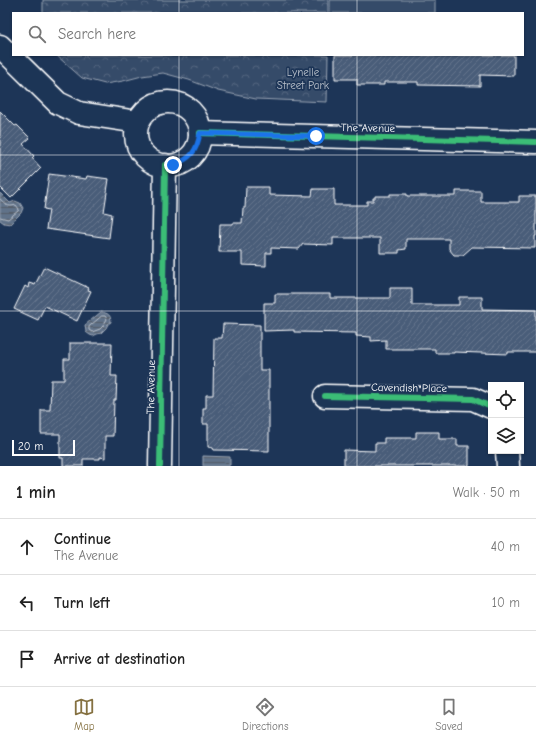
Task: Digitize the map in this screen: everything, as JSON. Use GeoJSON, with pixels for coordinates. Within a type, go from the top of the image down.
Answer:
{"type":"FeatureCollection","features":[{"type":"Feature","properties":{"kind":"street"},"geometry":{"type":"LineString","coordinates":[[0,46],[58,103],[79,113],[138,122]]}},
{"type":"Feature","properties":{"kind":"street"},"geometry":{"type":"LineString","coordinates":[[163,102],[173,102],[184,106],[192,113],[197,122],[200,133],[199,142],[195,150],[182,162],[173,165],[165,165],[154,162],[146,157],[140,149],[136,131],[138,122],[144,112],[152,106],[163,102]]}},
{"type":"Feature","properties":{"kind":"street","name":"The Avenue"},"geometry":{"type":"LineString","coordinates":[[200,133],[536,142]]}},
{"type":"Feature","properties":{"kind":"street","name":"The Avenue"},"geometry":{"type":"LineString","coordinates":[[160,466],[165,165]]}},
{"type":"Feature","properties":{"kind":"street","name":"Cavendish Place"},"geometry":{"type":"LineString","coordinates":[[325,396],[473,399],[488,406]]}},
{"type":"Feature","properties":{"kind":"street"},"geometry":{"type":"LineString","coordinates":[[507,454],[508,466]]}},
{"type":"Feature","properties":{"kind":"green space"},"geometry":{"type":"Polygon","coordinates":[[[43,0],[328,0],[328,12],[43,12],[43,0]]]}},
{"type":"Feature","properties":{"kind":"green space"},"geometry":{"type":"Polygon","coordinates":[[[330,0],[435,0],[435,12],[330,12],[330,0]]]}},
{"type":"Feature","properties":{"kind":"green space","name":"Lynelle Street Park"},"geometry":{"type":"Polygon","coordinates":[[[57,56],[328,56],[327,102],[256,99],[218,91],[189,80],[163,73],[105,84],[82,78],[57,56]]]}},
{"type":"Feature","properties":{"kind":"water"},"geometry":{"type":"Polygon","coordinates":[[[0,193],[10,203],[15,201],[20,203],[23,208],[21,213],[10,224],[4,223],[0,220],[0,193]]]}},
{"type":"Feature","properties":{"kind":"water"},"geometry":{"type":"Polygon","coordinates":[[[101,312],[109,315],[111,322],[101,333],[93,336],[90,335],[86,332],[85,325],[101,312]]]}},
{"type":"Feature","properties":{"kind":"water"},"geometry":{"type":"Polygon","coordinates":[[[203,456],[230,457],[230,465],[203,466],[203,456]]]}},
{"type":"Feature","properties":{"kind":"building"},"geometry":{"type":"Polygon","coordinates":[[[335,56],[514,56],[514,76],[480,75],[480,86],[418,85],[418,82],[384,82],[384,85],[357,85],[357,79],[335,79],[335,56]]]}},
{"type":"Feature","properties":{"kind":"building"},"geometry":{"type":"Polygon","coordinates":[[[0,111],[30,138],[23,144],[34,156],[32,158],[41,168],[11,198],[0,187],[0,111]]]}},
{"type":"Feature","properties":{"kind":"building"},"geometry":{"type":"Polygon","coordinates":[[[49,174],[86,179],[87,176],[109,179],[104,212],[112,214],[109,238],[46,229],[49,210],[44,209],[49,174]]]}},
{"type":"Feature","properties":{"kind":"building"},"geometry":{"type":"Polygon","coordinates":[[[246,187],[269,187],[269,195],[312,196],[313,189],[334,189],[334,205],[367,205],[367,201],[373,201],[375,196],[390,196],[390,194],[407,194],[407,196],[456,196],[456,191],[481,191],[481,202],[519,202],[519,196],[536,196],[535,248],[472,247],[463,255],[454,255],[449,249],[449,239],[406,239],[406,249],[399,250],[399,253],[380,253],[380,238],[333,238],[333,245],[303,244],[299,249],[271,248],[271,253],[266,253],[266,266],[242,265],[242,252],[219,252],[220,224],[242,223],[243,208],[245,208],[246,187]]]}},
{"type":"Feature","properties":{"kind":"building"},"geometry":{"type":"Polygon","coordinates":[[[44,267],[89,288],[88,290],[91,291],[77,321],[45,306],[38,320],[14,309],[25,286],[28,288],[29,283],[35,285],[44,267]]]}},
{"type":"Feature","properties":{"kind":"building"},"geometry":{"type":"Polygon","coordinates":[[[390,288],[412,288],[412,305],[459,305],[459,297],[482,297],[482,309],[536,310],[536,352],[508,352],[508,354],[454,352],[435,353],[435,349],[386,349],[386,340],[371,341],[371,337],[356,336],[356,333],[294,332],[294,330],[264,331],[264,303],[275,303],[275,294],[330,294],[330,298],[390,298],[390,288]]]}},
{"type":"Feature","properties":{"kind":"building"},"geometry":{"type":"Polygon","coordinates":[[[223,324],[260,325],[260,370],[269,370],[269,451],[214,450],[213,448],[208,447],[208,424],[203,424],[203,408],[206,408],[206,395],[213,395],[214,338],[222,338],[223,324]]]}},
{"type":"Feature","properties":{"kind":"building"},"geometry":{"type":"Polygon","coordinates":[[[70,343],[112,343],[111,376],[117,376],[116,400],[114,400],[113,436],[105,436],[105,458],[100,457],[100,459],[83,459],[83,466],[63,466],[63,458],[60,458],[60,434],[41,434],[41,410],[50,410],[51,380],[64,380],[64,359],[70,359],[70,343]]]}},
{"type":"Feature","properties":{"kind":"building"},"geometry":{"type":"Polygon","coordinates":[[[416,432],[439,432],[439,439],[457,439],[457,446],[469,446],[469,466],[344,466],[344,450],[375,451],[375,443],[384,443],[384,438],[416,438],[416,432]]]}},
{"type":"Feature","properties":{"kind":"cycle path"},"geometry":{"type":"LineString","coordinates":[[200,133],[536,142]]}},
{"type":"Feature","properties":{"kind":"cycle path"},"geometry":{"type":"LineString","coordinates":[[160,466],[165,165]]}},
{"type":"Feature","properties":{"kind":"cycle path"},"geometry":{"type":"LineString","coordinates":[[325,396],[473,399],[488,406]]}},
{"type":"Feature","properties":{"kind":"route"},"geometry":{"type":"LineString","coordinates":[[173,165],[182,162],[195,150],[199,142],[200,133],[316,136]]}}]}
